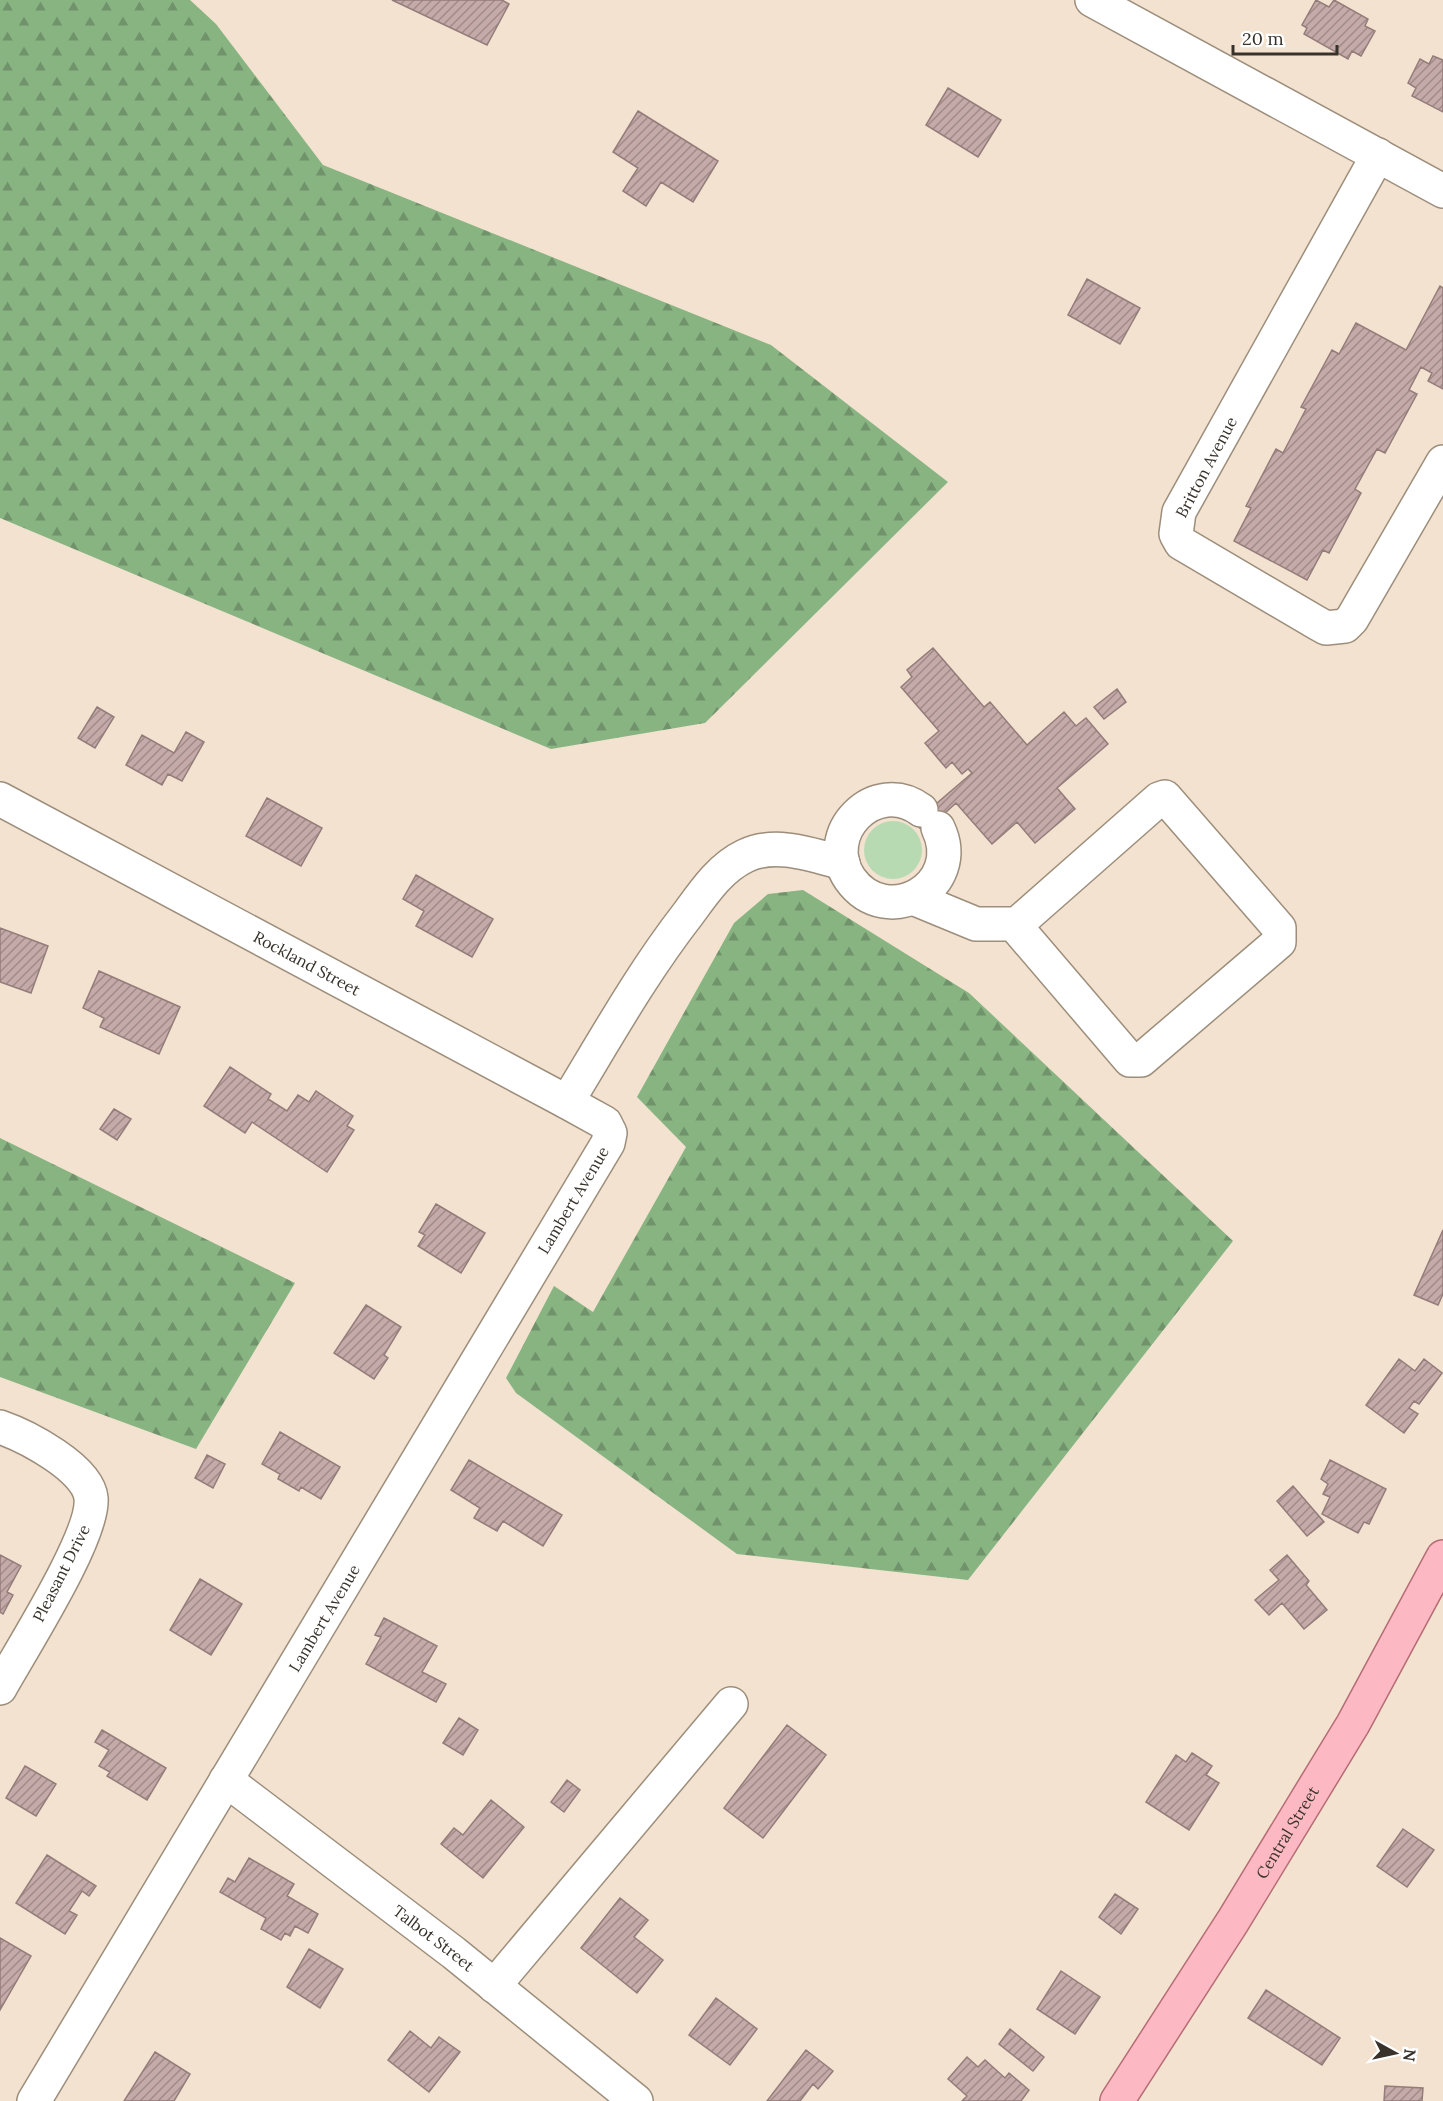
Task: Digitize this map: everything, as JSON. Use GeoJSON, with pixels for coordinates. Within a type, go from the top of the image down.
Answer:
{"type":"FeatureCollection","features":[{"type":"Feature","properties":{"kind":"main road","name":"Central Street"},"geometry":{"type":"LineString","coordinates":[[1117,2101],[1233,1921],[1353,1724],[1443,1557]]}},
{"type":"Feature","properties":{"kind":"street"},"geometry":{"type":"LineString","coordinates":[[1092,0],[1443,191]]}},
{"type":"Feature","properties":{"kind":"street","name":"Britton Avenue"},"geometry":{"type":"LineString","coordinates":[[1378,155],[1179,512],[1176,534],[1181,543],[1326,628],[1345,626],[1352,619],[1443,462]]}},
{"type":"Feature","properties":{"kind":"street"},"geometry":{"type":"LineString","coordinates":[[913,898],[976,924],[1017,924],[1159,799],[1165,798],[1272,920],[1281,935],[1279,942],[1141,1060],[1135,1062],[1122,1051],[1018,929],[1017,924]]}},
{"type":"Feature","properties":{"kind":"street","name":"Rockland Street"},"geometry":{"type":"LineString","coordinates":[[0,799],[567,1102],[605,1123],[610,1132]]}},
{"type":"Feature","properties":{"kind":"street"},"geometry":{"type":"LineString","coordinates":[[898,799],[912,803],[930,819],[944,840],[945,858],[939,875],[927,889],[913,898],[895,902],[878,900],[862,892],[850,878],[843,863],[842,847],[845,831],[854,817],[866,806],[881,800],[898,799]]}},
{"type":"Feature","properties":{"kind":"street"},"geometry":{"type":"LineString","coordinates":[[567,1102],[656,955],[720,874],[746,855],[765,850],[800,852],[843,863]]}},
{"type":"Feature","properties":{"kind":"street","name":"Lambert Avenue"},"geometry":{"type":"LineString","coordinates":[[34,2101],[608,1143],[610,1132]]}},
{"type":"Feature","properties":{"kind":"street","name":"Pleasant Drive"},"geometry":{"type":"LineString","coordinates":[[0,1427],[33,1443],[76,1471],[86,1483],[91,1497],[91,1513],[83,1537],[0,1688]]}},
{"type":"Feature","properties":{"kind":"street"},"geometry":{"type":"LineString","coordinates":[[494,1986],[731,1704]]}},
{"type":"Feature","properties":{"kind":"street","name":"Talbot Street"},"geometry":{"type":"LineString","coordinates":[[226,1780],[494,1986],[636,2101]]}},
{"type":"Feature","properties":{"kind":"green space"},"geometry":{"type":"Polygon","coordinates":[[[0,0],[190,0],[216,24],[323,165],[771,345],[948,482],[705,723],[551,749],[0,518],[0,0]]]}},
{"type":"Feature","properties":{"kind":"green space"},"geometry":{"type":"Polygon","coordinates":[[[893,821],[904,823],[917,834],[922,850],[920,861],[909,874],[893,879],[882,877],[869,866],[864,850],[866,839],[877,826],[893,821]]]}},
{"type":"Feature","properties":{"kind":"green space"},"geometry":{"type":"Polygon","coordinates":[[[803,890],[969,993],[1233,1241],[968,1580],[737,1554],[516,1393],[506,1378],[554,1286],[593,1312],[686,1147],[637,1097],[734,923],[768,894],[803,890]]]}},
{"type":"Feature","properties":{"kind":"green space"},"geometry":{"type":"Polygon","coordinates":[[[0,1138],[295,1283],[196,1449],[0,1377],[0,1138]]]}},
{"type":"Feature","properties":{"kind":"building"},"geometry":{"type":"Polygon","coordinates":[[[392,0],[502,0],[509,4],[487,45],[392,0]]]}},
{"type":"Feature","properties":{"kind":"building"},"geometry":{"type":"Polygon","coordinates":[[[1316,0],[1329,7],[1334,0],[1368,19],[1365,26],[1375,31],[1361,56],[1352,51],[1348,59],[1304,34],[1307,28],[1302,25],[1316,0]]]}},
{"type":"Feature","properties":{"kind":"building"},"geometry":{"type":"Polygon","coordinates":[[[1433,56],[1443,60],[1443,112],[1412,96],[1416,88],[1408,83],[1420,59],[1429,64],[1433,56]]]}},
{"type":"Feature","properties":{"kind":"building"},"geometry":{"type":"Polygon","coordinates":[[[948,88],[1001,120],[978,157],[926,125],[948,88]]]}},
{"type":"Feature","properties":{"kind":"building"},"geometry":{"type":"Polygon","coordinates":[[[638,111],[718,161],[693,202],[661,182],[646,206],[623,191],[638,168],[613,152],[638,111]]]}},
{"type":"Feature","properties":{"kind":"building"},"geometry":{"type":"Polygon","coordinates":[[[1087,279],[1140,308],[1120,344],[1068,315],[1087,279]]]}},
{"type":"Feature","properties":{"kind":"building"},"geometry":{"type":"Polygon","coordinates":[[[1440,286],[1443,288],[1443,389],[1428,381],[1432,373],[1421,367],[1409,390],[1417,394],[1385,453],[1377,449],[1355,489],[1361,493],[1329,553],[1323,550],[1307,580],[1234,541],[1251,508],[1246,506],[1276,449],[1283,453],[1306,409],[1301,407],[1332,350],[1339,354],[1356,323],[1406,350],[1440,286]]]}},
{"type":"Feature","properties":{"kind":"building"},"geometry":{"type":"Polygon","coordinates":[[[933,648],[984,707],[990,702],[1027,745],[1064,712],[1076,726],[1086,718],[1108,744],[1057,788],[1075,809],[1035,843],[1017,822],[992,844],[956,803],[945,813],[950,818],[927,837],[911,817],[933,799],[937,803],[972,773],[968,769],[962,774],[952,762],[946,768],[925,743],[939,731],[901,687],[912,677],[907,670],[933,648]]]}},
{"type":"Feature","properties":{"kind":"building"},"geometry":{"type":"Polygon","coordinates":[[[1117,689],[1126,702],[1104,719],[1094,707],[1117,689]]]}},
{"type":"Feature","properties":{"kind":"building"},"geometry":{"type":"Polygon","coordinates":[[[97,707],[114,717],[95,748],[78,738],[97,707]]]}},
{"type":"Feature","properties":{"kind":"building"},"geometry":{"type":"Polygon","coordinates":[[[186,732],[204,742],[182,781],[168,774],[162,785],[126,765],[142,735],[174,753],[186,732]]]}},
{"type":"Feature","properties":{"kind":"building"},"geometry":{"type":"Polygon","coordinates":[[[267,798],[322,828],[301,866],[246,836],[267,798]]]}},
{"type":"Feature","properties":{"kind":"building"},"geometry":{"type":"Polygon","coordinates":[[[416,875],[493,919],[472,957],[416,926],[424,911],[403,899],[416,875]]]}},
{"type":"Feature","properties":{"kind":"building"},"geometry":{"type":"Polygon","coordinates":[[[0,928],[48,946],[31,993],[0,982],[0,928]]]}},
{"type":"Feature","properties":{"kind":"building"},"geometry":{"type":"Polygon","coordinates":[[[99,971],[180,1007],[159,1054],[100,1027],[104,1018],[83,1008],[99,971]]]}},
{"type":"Feature","properties":{"kind":"building"},"geometry":{"type":"Polygon","coordinates":[[[230,1067],[271,1094],[268,1099],[287,1111],[298,1095],[309,1102],[316,1091],[353,1116],[347,1126],[354,1130],[327,1172],[252,1122],[245,1133],[204,1106],[230,1067]]]}},
{"type":"Feature","properties":{"kind":"building"},"geometry":{"type":"Polygon","coordinates":[[[114,1109],[131,1119],[117,1140],[100,1129],[114,1109]]]}},
{"type":"Feature","properties":{"kind":"building"},"geometry":{"type":"Polygon","coordinates":[[[436,1204],[485,1233],[461,1273],[418,1246],[425,1235],[419,1232],[436,1204]]]}},
{"type":"Feature","properties":{"kind":"building"},"geometry":{"type":"Polygon","coordinates":[[[1443,1230],[1443,1294],[1438,1305],[1414,1295],[1443,1230]]]}},
{"type":"Feature","properties":{"kind":"building"},"geometry":{"type":"Polygon","coordinates":[[[366,1305],[401,1327],[384,1355],[388,1358],[374,1379],[334,1353],[366,1305]]]}},
{"type":"Feature","properties":{"kind":"building"},"geometry":{"type":"Polygon","coordinates":[[[1399,1359],[1415,1371],[1424,1359],[1442,1373],[1419,1404],[1414,1401],[1409,1408],[1418,1414],[1404,1433],[1366,1405],[1399,1359]]]}},
{"type":"Feature","properties":{"kind":"building"},"geometry":{"type":"Polygon","coordinates":[[[280,1432],[340,1467],[321,1499],[301,1487],[299,1491],[278,1479],[280,1474],[262,1464],[280,1432]]]}},
{"type":"Feature","properties":{"kind":"building"},"geometry":{"type":"Polygon","coordinates":[[[207,1455],[225,1464],[213,1488],[195,1478],[207,1455]]]}},
{"type":"Feature","properties":{"kind":"building"},"geometry":{"type":"Polygon","coordinates":[[[469,1460],[562,1515],[543,1546],[503,1521],[497,1531],[474,1518],[480,1508],[451,1490],[469,1460]]]}},
{"type":"Feature","properties":{"kind":"building"},"geometry":{"type":"Polygon","coordinates":[[[1330,1460],[1386,1489],[1369,1524],[1364,1522],[1358,1533],[1322,1514],[1330,1497],[1323,1494],[1328,1484],[1321,1479],[1330,1460]]]}},
{"type":"Feature","properties":{"kind":"building"},"geometry":{"type":"Polygon","coordinates":[[[1293,1486],[1324,1522],[1307,1536],[1277,1501],[1293,1486]]]}},
{"type":"Feature","properties":{"kind":"building"},"geometry":{"type":"Polygon","coordinates":[[[0,1555],[21,1566],[7,1592],[13,1595],[3,1614],[0,1612],[0,1555]]]}},
{"type":"Feature","properties":{"kind":"building"},"geometry":{"type":"Polygon","coordinates":[[[1287,1555],[1309,1581],[1306,1585],[1327,1610],[1304,1629],[1282,1603],[1269,1615],[1255,1600],[1279,1580],[1270,1570],[1287,1555]]]}},
{"type":"Feature","properties":{"kind":"building"},"geometry":{"type":"Polygon","coordinates":[[[200,1579],[242,1604],[211,1655],[170,1630],[200,1579]]]}},
{"type":"Feature","properties":{"kind":"building"},"geometry":{"type":"Polygon","coordinates":[[[384,1618],[437,1646],[422,1672],[446,1684],[436,1702],[366,1664],[381,1637],[375,1635],[384,1618]]]}},
{"type":"Feature","properties":{"kind":"building"},"geometry":{"type":"Polygon","coordinates":[[[459,1718],[478,1730],[463,1755],[443,1743],[459,1718]]]}},
{"type":"Feature","properties":{"kind":"building"},"geometry":{"type":"Polygon","coordinates":[[[787,1725],[826,1755],[763,1838],[724,1808],[787,1725]]]}},
{"type":"Feature","properties":{"kind":"building"},"geometry":{"type":"Polygon","coordinates":[[[102,1730],[166,1768],[147,1800],[107,1776],[110,1772],[99,1766],[109,1750],[95,1742],[102,1730]]]}},
{"type":"Feature","properties":{"kind":"building"},"geometry":{"type":"Polygon","coordinates":[[[1192,1753],[1212,1766],[1206,1775],[1219,1783],[1189,1830],[1146,1802],[1176,1755],[1186,1762],[1192,1753]]]}},
{"type":"Feature","properties":{"kind":"building"},"geometry":{"type":"Polygon","coordinates":[[[25,1766],[56,1784],[36,1816],[6,1798],[25,1766]]]}},
{"type":"Feature","properties":{"kind":"building"},"geometry":{"type":"Polygon","coordinates":[[[567,1780],[580,1790],[564,1812],[551,1802],[567,1780]]]}},
{"type":"Feature","properties":{"kind":"building"},"geometry":{"type":"Polygon","coordinates":[[[491,1800],[524,1827],[483,1878],[441,1844],[454,1828],[463,1835],[491,1800]]]}},
{"type":"Feature","properties":{"kind":"building"},"geometry":{"type":"Polygon","coordinates":[[[1403,1829],[1434,1850],[1407,1887],[1377,1866],[1403,1829]]]}},
{"type":"Feature","properties":{"kind":"building"},"geometry":{"type":"Polygon","coordinates":[[[47,1855],[96,1886],[89,1896],[82,1891],[69,1911],[77,1915],[65,1934],[16,1903],[47,1855]]]}},
{"type":"Feature","properties":{"kind":"building"},"geometry":{"type":"Polygon","coordinates":[[[249,1858],[294,1884],[287,1896],[318,1914],[308,1933],[295,1926],[290,1936],[285,1933],[281,1940],[261,1929],[266,1918],[220,1892],[228,1878],[235,1882],[249,1858]]]}},
{"type":"Feature","properties":{"kind":"building"},"geometry":{"type":"Polygon","coordinates":[[[1115,1894],[1138,1909],[1121,1934],[1099,1917],[1115,1894]]]}},
{"type":"Feature","properties":{"kind":"building"},"geometry":{"type":"Polygon","coordinates":[[[620,1898],[648,1920],[634,1937],[663,1960],[637,1993],[581,1948],[620,1898]]]}},
{"type":"Feature","properties":{"kind":"building"},"geometry":{"type":"Polygon","coordinates":[[[0,1938],[31,1956],[0,2010],[0,1938]]]}},
{"type":"Feature","properties":{"kind":"building"},"geometry":{"type":"Polygon","coordinates":[[[309,1949],[343,1969],[320,2008],[287,1987],[309,1949]]]}},
{"type":"Feature","properties":{"kind":"building"},"geometry":{"type":"Polygon","coordinates":[[[1061,1971],[1100,1997],[1075,2034],[1037,2009],[1061,1971]]]}},
{"type":"Feature","properties":{"kind":"building"},"geometry":{"type":"Polygon","coordinates":[[[1266,1990],[1340,2038],[1322,2065],[1248,2018],[1266,1990]]]}},
{"type":"Feature","properties":{"kind":"building"},"geometry":{"type":"Polygon","coordinates":[[[716,1998],[757,2029],[730,2065],[689,2035],[716,1998]]]}},
{"type":"Feature","properties":{"kind":"building"},"geometry":{"type":"Polygon","coordinates":[[[1010,2029],[1044,2057],[1033,2071],[999,2044],[1010,2029]]]}},
{"type":"Feature","properties":{"kind":"building"},"geometry":{"type":"Polygon","coordinates":[[[410,2031],[431,2048],[439,2037],[460,2052],[429,2092],[388,2060],[410,2031]]]}},
{"type":"Feature","properties":{"kind":"building"},"geometry":{"type":"Polygon","coordinates":[[[806,2050],[833,2071],[818,2089],[813,2084],[800,2101],[767,2101],[806,2050]]]}},
{"type":"Feature","properties":{"kind":"building"},"geometry":{"type":"Polygon","coordinates":[[[155,2052],[190,2074],[174,2101],[124,2101],[155,2052]]]}},
{"type":"Feature","properties":{"kind":"building"},"geometry":{"type":"Polygon","coordinates":[[[967,2057],[978,2067],[985,2060],[1005,2078],[1009,2073],[1029,2090],[1021,2101],[962,2101],[967,2096],[948,2079],[967,2057]]]}},
{"type":"Feature","properties":{"kind":"building"},"geometry":{"type":"Polygon","coordinates":[[[1385,2086],[1423,2088],[1422,2101],[1384,2101],[1385,2086]]]}}]}
